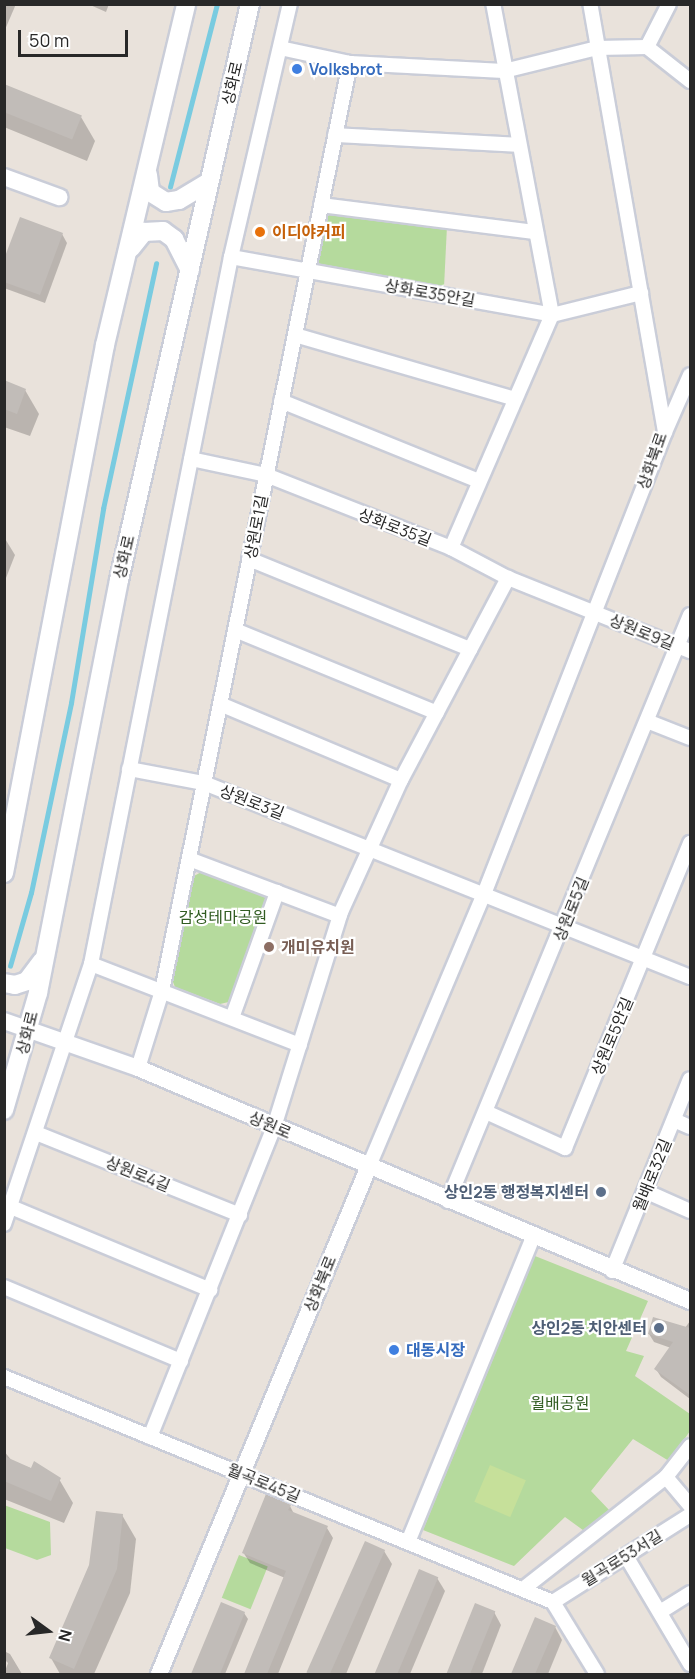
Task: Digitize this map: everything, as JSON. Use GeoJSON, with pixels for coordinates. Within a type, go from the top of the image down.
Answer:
{"type":"FeatureCollection","features":[{"type":"Feature","properties":{"kind":"main road"},"geometry":{"type":"LineString","coordinates":[[4,873],[105,345],[131,248],[186,4]]}},
{"type":"Feature","properties":{"kind":"main road","name":"상화로"},"geometry":{"type":"LineString","coordinates":[[4,1110],[28,1029],[119,580],[250,4]]}},
{"type":"Feature","properties":{"kind":"main road"},"geometry":{"type":"LineString","coordinates":[[147,173],[150,192],[166,202],[179,200],[209,182]]}},
{"type":"Feature","properties":{"kind":"main road"},"geometry":{"type":"LineString","coordinates":[[131,248],[144,232],[163,231],[174,239],[190,270]]}},
{"type":"Feature","properties":{"kind":"main road"},"geometry":{"type":"LineString","coordinates":[[4,982],[15,985],[27,981],[44,956]]}},
{"type":"Feature","properties":{"kind":"street"},"geometry":{"type":"LineString","coordinates":[[4,1224],[67,1043],[91,964],[231,257],[290,4]]}},
{"type":"Feature","properties":{"kind":"street"},"geometry":{"type":"LineString","coordinates":[[451,548],[552,315],[504,71],[494,4]]}},
{"type":"Feature","properties":{"kind":"street","name":"상화북로"},"geometry":{"type":"LineString","coordinates":[[159,1674],[484,894],[665,432],[590,4]]}},
{"type":"Feature","properties":{"kind":"street"},"geometry":{"type":"LineString","coordinates":[[647,47],[669,4]]}},
{"type":"Feature","properties":{"kind":"street"},"geometry":{"type":"LineString","coordinates":[[280,48],[350,63],[504,71],[597,48],[647,47],[690,81]]}},
{"type":"Feature","properties":{"kind":"street","name":"상원로1길"},"geometry":{"type":"LineString","coordinates":[[138,1068],[162,991],[350,63]]}},
{"type":"Feature","properties":{"kind":"street"},"geometry":{"type":"LineString","coordinates":[[335,135],[519,145]]}},
{"type":"Feature","properties":{"kind":"street"},"geometry":{"type":"LineString","coordinates":[[4,177],[58,197]]}},
{"type":"Feature","properties":{"kind":"street"},"geometry":{"type":"LineString","coordinates":[[321,205],[536,232]]}},
{"type":"Feature","properties":{"kind":"street","name":"상화로35안길"},"geometry":{"type":"LineString","coordinates":[[231,257],[552,315]]}},
{"type":"Feature","properties":{"kind":"street"},"geometry":{"type":"LineString","coordinates":[[552,315],[641,293]]}},
{"type":"Feature","properties":{"kind":"street"},"geometry":{"type":"LineString","coordinates":[[295,335],[515,399]]}},
{"type":"Feature","properties":{"kind":"street"},"geometry":{"type":"LineString","coordinates":[[665,432],[690,375]]}},
{"type":"Feature","properties":{"kind":"street"},"geometry":{"type":"LineString","coordinates":[[281,401],[479,481]]}},
{"type":"Feature","properties":{"kind":"street","name":"상화로35길"},"geometry":{"type":"LineString","coordinates":[[191,459],[266,475],[451,548],[508,578],[594,612]]}},
{"type":"Feature","properties":{"kind":"street"},"geometry":{"type":"LineString","coordinates":[[249,559],[470,649]]}},
{"type":"Feature","properties":{"kind":"street"},"geometry":{"type":"LineString","coordinates":[[150,1437],[274,1127],[340,916],[401,780],[508,578]]}},
{"type":"Feature","properties":{"kind":"street","name":"상원로9길"},"geometry":{"type":"LineString","coordinates":[[594,612],[684,649]]}},
{"type":"Feature","properties":{"kind":"street","name":"상원로5길"},"geometry":{"type":"LineString","coordinates":[[448,1201],[565,924],[647,721],[684,649],[690,615]]}},
{"type":"Feature","properties":{"kind":"street"},"geometry":{"type":"LineString","coordinates":[[235,630],[436,713]]}},
{"type":"Feature","properties":{"kind":"street"},"geometry":{"type":"LineString","coordinates":[[220,704],[401,780]]}},
{"type":"Feature","properties":{"kind":"street"},"geometry":{"type":"LineString","coordinates":[[647,721],[690,738]]}},
{"type":"Feature","properties":{"kind":"street","name":"상원로3길"},"geometry":{"type":"LineString","coordinates":[[129,770],[204,783],[371,847]]}},
{"type":"Feature","properties":{"kind":"street","name":"상원로5안길"},"geometry":{"type":"LineString","coordinates":[[486,1112],[565,1148],[645,958],[690,843]]}},
{"type":"Feature","properties":{"kind":"street"},"geometry":{"type":"LineString","coordinates":[[371,847],[484,894],[565,924],[690,977]]}},
{"type":"Feature","properties":{"kind":"street"},"geometry":{"type":"LineString","coordinates":[[189,859],[340,916]]}},
{"type":"Feature","properties":{"kind":"street"},"geometry":{"type":"LineString","coordinates":[[677,877],[690,883]]}},
{"type":"Feature","properties":{"kind":"street"},"geometry":{"type":"LineString","coordinates":[[232,1018],[277,892]]}},
{"type":"Feature","properties":{"kind":"street"},"geometry":{"type":"LineString","coordinates":[[91,964],[300,1045]]}},
{"type":"Feature","properties":{"kind":"street","name":"상원로"},"geometry":{"type":"LineString","coordinates":[[4,1021],[138,1068],[533,1237],[690,1301]]}},
{"type":"Feature","properties":{"kind":"street","name":"월배로32길"},"geometry":{"type":"LineString","coordinates":[[612,1270],[690,1079]]}},
{"type":"Feature","properties":{"kind":"street"},"geometry":{"type":"LineString","coordinates":[[674,1120],[690,1127]]}},
{"type":"Feature","properties":{"kind":"street","name":"상원로4길"},"geometry":{"type":"LineString","coordinates":[[36,1133],[240,1215]]}},
{"type":"Feature","properties":{"kind":"street"},"geometry":{"type":"LineString","coordinates":[[645,1191],[690,1210]]}},
{"type":"Feature","properties":{"kind":"street"},"geometry":{"type":"LineString","coordinates":[[11,1207],[210,1290]]}},
{"type":"Feature","properties":{"kind":"street"},"geometry":{"type":"LineString","coordinates":[[408,1542],[533,1237]]}},
{"type":"Feature","properties":{"kind":"street"},"geometry":{"type":"LineString","coordinates":[[4,1287],[181,1361]]}},
{"type":"Feature","properties":{"kind":"street","name":"월곡로45길"},"geometry":{"type":"LineString","coordinates":[[4,1377],[553,1602]]}},
{"type":"Feature","properties":{"kind":"street"},"geometry":{"type":"LineString","coordinates":[[523,1589],[666,1477],[690,1446]]}},
{"type":"Feature","properties":{"kind":"street"},"geometry":{"type":"LineString","coordinates":[[666,1477],[690,1506]]}},
{"type":"Feature","properties":{"kind":"street","name":"월곡로53서길"},"geometry":{"type":"LineString","coordinates":[[553,1602],[690,1515]]}},
{"type":"Feature","properties":{"kind":"street"},"geometry":{"type":"LineString","coordinates":[[626,1556],[690,1664]]}},
{"type":"Feature","properties":{"kind":"street"},"geometry":{"type":"LineString","coordinates":[[660,1612],[690,1593]]}},
{"type":"Feature","properties":{"kind":"street"},"geometry":{"type":"LineString","coordinates":[[553,1602],[597,1674]]}},
{"type":"Feature","properties":{"kind":"green space"},"geometry":{"type":"Polygon","coordinates":[[[326,211],[447,226],[444,287],[317,265],[326,211]]]}},
{"type":"Feature","properties":{"kind":"green space","name":"감성테마공원"},"geometry":{"type":"Polygon","coordinates":[[[205,870],[266,891],[270,901],[233,1001],[220,1004],[175,987],[171,977],[194,876],[205,870]]]}},
{"type":"Feature","properties":{"kind":"green space","name":"월배공원"},"geometry":{"type":"Polygon","coordinates":[[[535,1256],[648,1301],[626,1351],[644,1356],[635,1376],[690,1414],[690,1431],[669,1461],[633,1439],[591,1491],[611,1512],[587,1533],[565,1517],[514,1566],[423,1530],[535,1256]]]}},
{"type":"Feature","properties":{"kind":"green space"},"geometry":{"type":"Polygon","coordinates":[[[490,1465],[526,1480],[510,1517],[474,1502],[490,1465]]]}},
{"type":"Feature","properties":{"kind":"green space"},"geometry":{"type":"Polygon","coordinates":[[[4,1505],[50,1522],[51,1555],[37,1560],[5,1548],[4,1505]]]}},
{"type":"Feature","properties":{"kind":"green space"},"geometry":{"type":"Polygon","coordinates":[[[239,1555],[268,1567],[251,1609],[222,1598],[239,1555]]]}},
{"type":"Feature","properties":{"kind":"building"},"geometry":{"type":"Polygon","coordinates":[[[4,84],[82,115],[72,140],[4,112],[4,84]]]}},
{"type":"Feature","properties":{"kind":"building"},"geometry":{"type":"Polygon","coordinates":[[[20,217],[63,233],[40,295],[4,282],[4,259],[20,217]]]}},
{"type":"Feature","properties":{"kind":"building"},"geometry":{"type":"Polygon","coordinates":[[[4,380],[26,389],[17,414],[4,409],[4,380]]]}},
{"type":"Feature","properties":{"kind":"building"},"geometry":{"type":"Polygon","coordinates":[[[653,1317],[690,1328],[690,1395],[654,1369],[673,1342],[648,1334],[653,1317]]]}},
{"type":"Feature","properties":{"kind":"building"},"geometry":{"type":"Polygon","coordinates":[[[4,1456],[31,1468],[34,1461],[61,1478],[51,1501],[4,1481],[4,1456]]]}},
{"type":"Feature","properties":{"kind":"building"},"geometry":{"type":"Polygon","coordinates":[[[266,1494],[291,1505],[288,1510],[328,1526],[267,1674],[244,1674],[286,1571],[242,1553],[266,1494]]]}},
{"type":"Feature","properties":{"kind":"building"},"geometry":{"type":"Polygon","coordinates":[[[96,1511],[123,1514],[117,1569],[74,1669],[49,1658],[89,1565],[96,1511]]]}},
{"type":"Feature","properties":{"kind":"building"},"geometry":{"type":"Polygon","coordinates":[[[365,1541],[385,1550],[330,1674],[306,1673],[365,1541]]]}},
{"type":"Feature","properties":{"kind":"building"},"geometry":{"type":"Polygon","coordinates":[[[419,1569],[438,1577],[397,1674],[374,1674],[419,1569]]]}},
{"type":"Feature","properties":{"kind":"building"},"geometry":{"type":"Polygon","coordinates":[[[221,1602],[245,1612],[220,1674],[191,1674],[221,1602]]]}},
{"type":"Feature","properties":{"kind":"building"},"geometry":{"type":"Polygon","coordinates":[[[475,1603],[495,1611],[470,1674],[446,1674],[475,1603]]]}},
{"type":"Feature","properties":{"kind":"building"},"geometry":{"type":"Polygon","coordinates":[[[535,1617],[556,1626],[535,1674],[511,1674],[535,1617]]]}},
{"type":"Feature","properties":{"kind":"waterway"},"geometry":{"type":"LineString","coordinates":[[170,187],[217,4]]}},
{"type":"Feature","properties":{"kind":"waterway"},"geometry":{"type":"LineString","coordinates":[[10,966],[31,893],[71,703],[103,509],[156,264]]}},
{"type":"Feature","properties":{"kind":"place","name":"Volksbrot"},"geometry":{"type":"Point","coordinates":[297,69]}},
{"type":"Feature","properties":{"kind":"place","name":"이디야커피"},"geometry":{"type":"Point","coordinates":[260,232]}},
{"type":"Feature","properties":{"kind":"place","name":"개미유치원"},"geometry":{"type":"Point","coordinates":[269,947]}},
{"type":"Feature","properties":{"kind":"place","name":"상인2동 행정복지센터"},"geometry":{"type":"Point","coordinates":[601,1192]}},
{"type":"Feature","properties":{"kind":"place","name":"상인2동 치안센터"},"geometry":{"type":"Point","coordinates":[659,1328]}},
{"type":"Feature","properties":{"kind":"place","name":"대동시장"},"geometry":{"type":"Point","coordinates":[394,1350]}}]}
